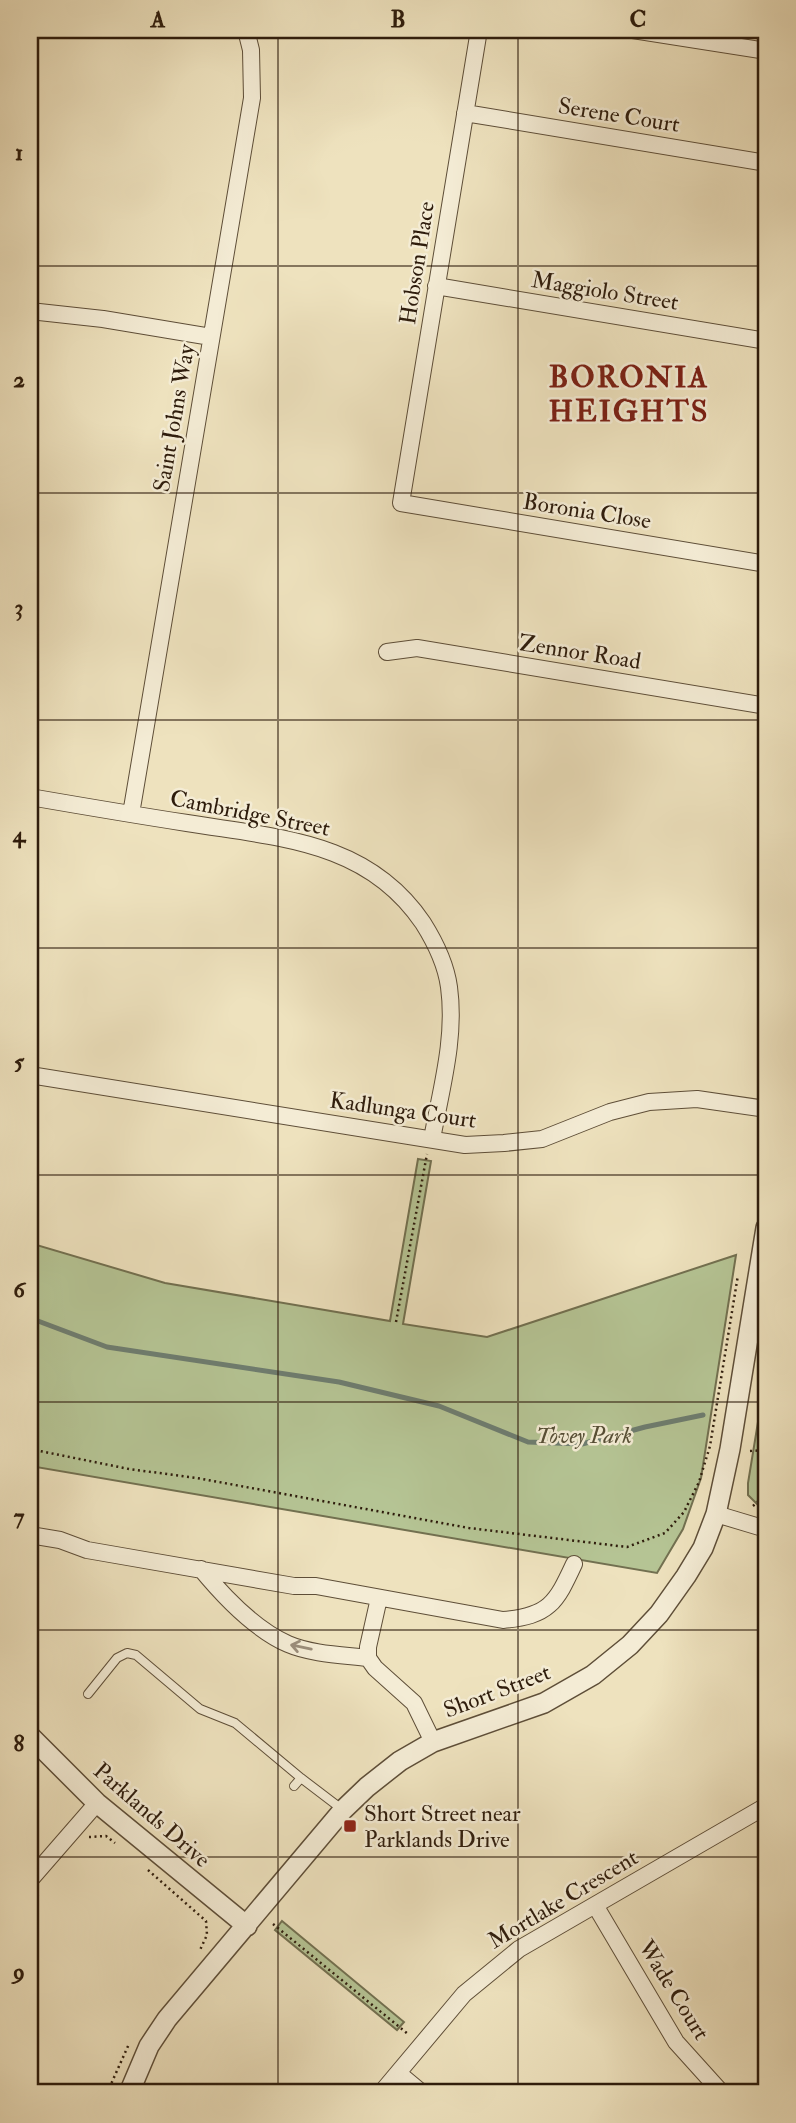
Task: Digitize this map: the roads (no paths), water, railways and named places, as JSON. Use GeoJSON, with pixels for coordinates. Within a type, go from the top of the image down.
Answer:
{"type":"FeatureCollection","features":[{"type":"Feature","properties":{"kind":"street","name":"Saint Johns Way"},"geometry":{"type":"LineString","coordinates":[[131,814],[252,98],[251,50],[246,30]]}},
{"type":"Feature","properties":{"kind":"street","name":"Hobson Place"},"geometry":{"type":"LineString","coordinates":[[401,503],[479,30]]}},
{"type":"Feature","properties":{"kind":"street"},"geometry":{"type":"LineString","coordinates":[[632,30],[766,51]]}},
{"type":"Feature","properties":{"kind":"street","name":"Serene Court"},"geometry":{"type":"LineString","coordinates":[[465,113],[766,163]]}},
{"type":"Feature","properties":{"kind":"street","name":"Maggiolo Street"},"geometry":{"type":"LineString","coordinates":[[436,286],[766,341]]}},
{"type":"Feature","properties":{"kind":"street"},"geometry":{"type":"LineString","coordinates":[[30,311],[103,319],[211,337]]}},
{"type":"Feature","properties":{"kind":"street","name":"Boronia Close"},"geometry":{"type":"LineString","coordinates":[[401,503],[766,564]]}},
{"type":"Feature","properties":{"kind":"street","name":"Zennor Road"},"geometry":{"type":"LineString","coordinates":[[387,652],[417,648],[766,706]]}},
{"type":"Feature","properties":{"kind":"street","name":"Cambridge Street"},"geometry":{"type":"LineString","coordinates":[[30,797],[296,841],[341,855],[380,877],[410,905],[434,940],[449,985],[451,1033],[432,1139]]}},
{"type":"Feature","properties":{"kind":"street","name":"Kadlunga Court"},"geometry":{"type":"LineString","coordinates":[[30,1075],[465,1145],[542,1139],[610,1112],[649,1102],[697,1099],[766,1109]]}},
{"type":"Feature","properties":{"kind":"street","name":"Short Street"},"geometry":{"type":"LineString","coordinates":[[129,2093],[149,2046],[167,2019],[343,1810],[367,1787],[400,1761],[433,1742],[544,1703],[593,1675],[630,1645],[659,1614],[703,1548],[716,1514],[730,1449],[766,1228]]}},
{"type":"Feature","properties":{"kind":"street"},"geometry":{"type":"LineString","coordinates":[[716,1514],[766,1528]]}},
{"type":"Feature","properties":{"kind":"street"},"geometry":{"type":"LineString","coordinates":[[30,1535],[60,1540],[87,1550],[503,1620],[540,1613],[559,1597],[574,1564]]}},
{"type":"Feature","properties":{"kind":"street"},"geometry":{"type":"LineString","coordinates":[[201,1569],[214,1585],[264,1631],[289,1645],[368,1658]]}},
{"type":"Feature","properties":{"kind":"street"},"geometry":{"type":"LineString","coordinates":[[379,1598],[368,1658],[375,1668],[414,1703],[433,1742]]}},
{"type":"Feature","properties":{"kind":"street","name":"Parklands Drive"},"geometry":{"type":"LineString","coordinates":[[30,1736],[97,1803],[247,1926]]}},
{"type":"Feature","properties":{"kind":"street"},"geometry":{"type":"LineString","coordinates":[[30,1880],[97,1803]]}},
{"type":"Feature","properties":{"kind":"street","name":"Mortlake Crescent"},"geometry":{"type":"LineString","coordinates":[[381,2093],[464,1994],[489,1972],[519,1950],[766,1806]]}},
{"type":"Feature","properties":{"kind":"street","name":"Wade Court"},"geometry":{"type":"LineString","coordinates":[[595,1905],[676,2042],[722,2093]]}},
{"type":"Feature","properties":{"kind":"street"},"geometry":{"type":"LineString","coordinates":[[398,2073],[422,2093]]}},
{"type":"Feature","properties":{"kind":"lane"},"geometry":{"type":"LineString","coordinates":[[88,1694],[117,1658],[127,1653],[136,1655],[200,1709],[235,1723],[301,1779],[343,1810]]}},
{"type":"Feature","properties":{"kind":"lane"},"geometry":{"type":"LineString","coordinates":[[294,1786],[301,1779]]}},
{"type":"Feature","properties":{"kind":"waterway"},"geometry":{"type":"LineString","coordinates":[[30,1318],[107,1347],[339,1382],[439,1406],[528,1442],[582,1444],[703,1415]]}},
{"type":"Feature","properties":{"kind":"place","name":"Short Street near Parklands Drive"},"geometry":{"type":"Point","coordinates":[350,1826]}},
{"type":"Feature","properties":{"kind":"district","name":"BORONIA HEIGHTS"},"geometry":{"type":"Point","coordinates":[629,394]}},
{"type":"Feature","properties":{"kind":"park label","name":"Tovey Park"},"geometry":{"type":"Point","coordinates":[584,1435]}}]}
